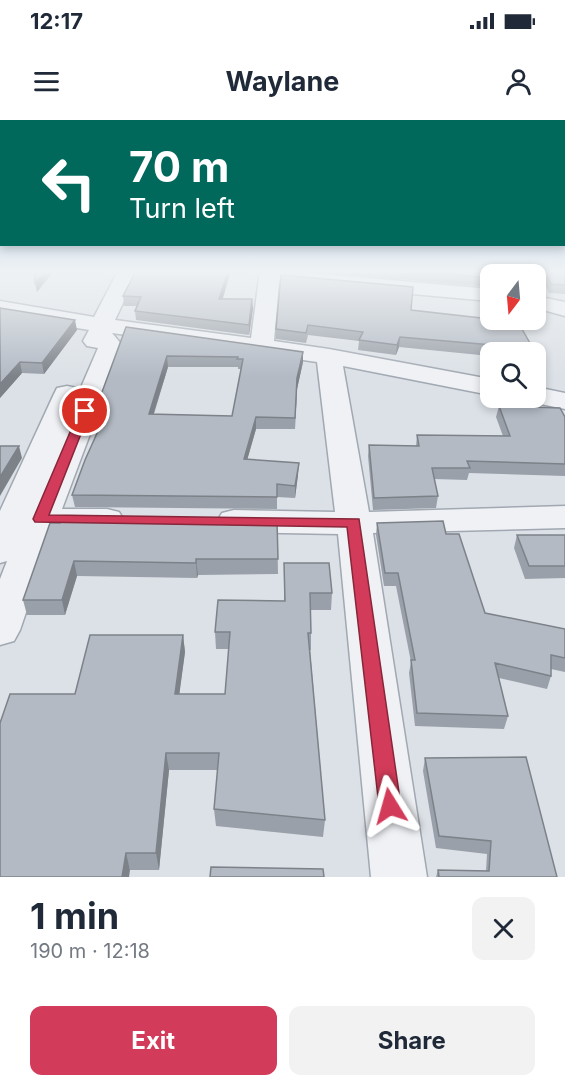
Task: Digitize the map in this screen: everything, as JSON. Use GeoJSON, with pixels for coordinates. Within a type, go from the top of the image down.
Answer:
{"type":"FeatureCollection","features":[{"type":"Feature","properties":{"kind":"street"},"geometry":{"type":"LineString","coordinates":[[0,551],[88,346],[101,331],[112,306]]}},
{"type":"Feature","properties":{"kind":"street"},"geometry":{"type":"LineString","coordinates":[[262,345],[266,306]]}},
{"type":"Feature","properties":{"kind":"street"},"geometry":{"type":"LineString","coordinates":[[0,333],[8,309],[101,331],[262,345],[480,385]]}},
{"type":"Feature","properties":{"kind":"street"},"geometry":{"type":"LineString","coordinates":[[0,630],[40,519],[111,346],[101,331]]}},
{"type":"Feature","properties":{"kind":"street"},"geometry":{"type":"LineString","coordinates":[[329,356],[354,523],[399,877]]}},
{"type":"Feature","properties":{"kind":"street"},"geometry":{"type":"LineString","coordinates":[[546,397],[565,401]]}},
{"type":"Feature","properties":{"kind":"street"},"geometry":{"type":"LineString","coordinates":[[203,521],[354,523],[565,518]]}},
{"type":"Feature","properties":{"kind":"street"},"geometry":{"type":"LineString","coordinates":[[40,519],[133,520]]}},
{"type":"Feature","properties":{"kind":"building"},"geometry":{"type":"Polygon","coordinates":[[[137,306],[251,306],[249,325],[135,311],[137,306]]]}},
{"type":"Feature","properties":{"kind":"building"},"geometry":{"type":"Polygon","coordinates":[[[278,306],[411,306],[411,310],[480,318],[480,330],[523,330],[529,342],[480,342],[480,344],[400,337],[397,345],[359,340],[363,332],[308,325],[306,333],[276,329],[278,306]]]}},
{"type":"Feature","properties":{"kind":"building"},"geometry":{"type":"Polygon","coordinates":[[[0,308],[75,320],[42,363],[20,362],[0,384],[0,308]]]}},
{"type":"Feature","properties":{"kind":"building"},"geometry":{"type":"Polygon","coordinates":[[[126,327],[303,352],[297,378],[295,418],[256,417],[244,459],[299,463],[295,486],[277,484],[277,497],[72,495],[107,411],[95,411],[126,327]],[[167,356],[149,414],[232,416],[243,359],[237,359],[238,357],[167,356]]]}},
{"type":"Feature","properties":{"kind":"building"},"geometry":{"type":"Polygon","coordinates":[[[500,408],[560,408],[565,417],[565,464],[467,461],[470,468],[432,468],[438,496],[374,498],[369,445],[419,446],[417,435],[510,436],[500,408]]]}},
{"type":"Feature","properties":{"kind":"building"},"geometry":{"type":"Polygon","coordinates":[[[0,446],[19,446],[0,477],[0,446]]]}},
{"type":"Feature","properties":{"kind":"building"},"geometry":{"type":"Polygon","coordinates":[[[62,518],[277,521],[278,559],[196,559],[196,563],[74,561],[62,600],[23,600],[50,523],[60,523],[62,518]]]}},
{"type":"Feature","properties":{"kind":"building"},"geometry":{"type":"Polygon","coordinates":[[[443,521],[446,534],[459,534],[485,613],[565,629],[565,658],[551,655],[551,676],[495,663],[508,716],[417,713],[411,660],[415,660],[398,573],[385,573],[377,523],[443,521]]]}},
{"type":"Feature","properties":{"kind":"building"},"geometry":{"type":"Polygon","coordinates":[[[517,535],[565,535],[565,566],[529,566],[517,535]]]}},
{"type":"Feature","properties":{"kind":"building"},"geometry":{"type":"Polygon","coordinates":[[[284,563],[329,563],[332,593],[310,593],[311,633],[308,633],[325,820],[214,809],[219,753],[166,753],[156,853],[126,853],[122,877],[0,877],[0,723],[10,694],[75,694],[90,635],[183,635],[175,694],[225,694],[230,632],[215,632],[218,600],[285,601],[284,563]]]}},
{"type":"Feature","properties":{"kind":"building"},"geometry":{"type":"Polygon","coordinates":[[[526,757],[557,877],[439,877],[438,870],[489,871],[491,841],[439,836],[425,758],[526,757]]]}},
{"type":"Feature","properties":{"kind":"building"},"geometry":{"type":"Polygon","coordinates":[[[211,867],[323,869],[324,877],[210,877],[211,867]]]}},
{"type":"Feature","properties":{"kind":"route"},"geometry":{"type":"LineString","coordinates":[[85,411],[40,519],[354,523],[390,806]]}}]}
